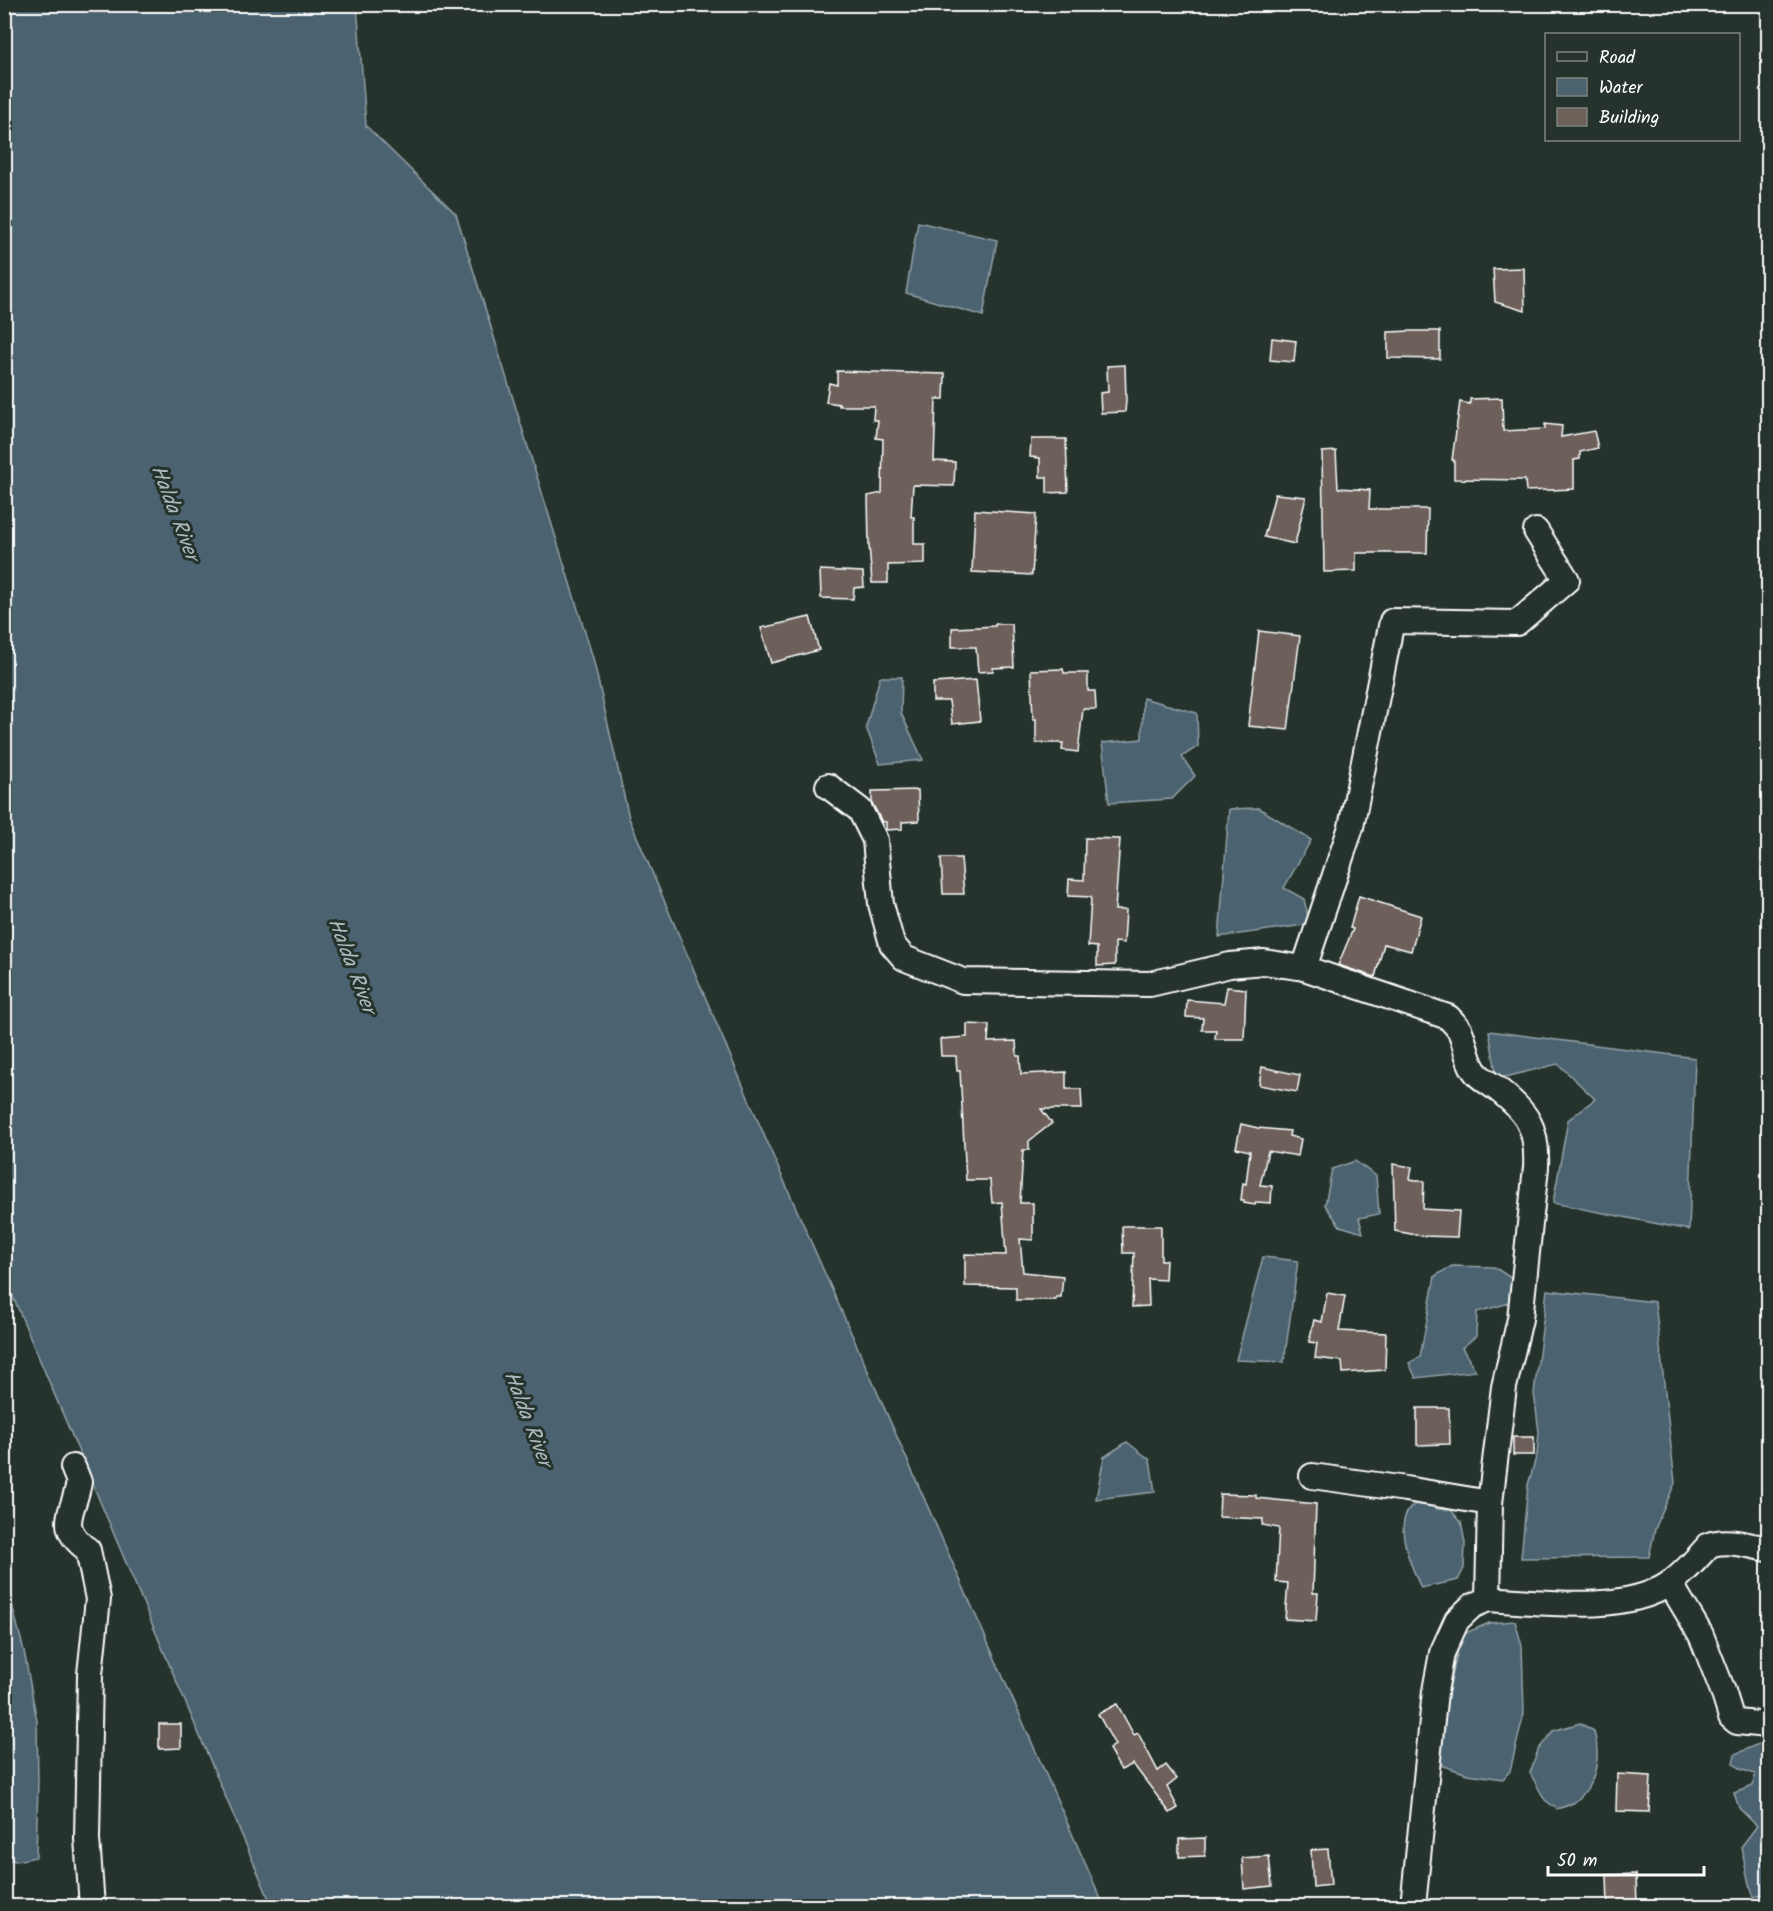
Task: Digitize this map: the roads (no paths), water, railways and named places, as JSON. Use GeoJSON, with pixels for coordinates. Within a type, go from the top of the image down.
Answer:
{"type":"FeatureCollection","features":[{"type":"Feature","properties":{"kind":"street"},"geometry":{"type":"LineString","coordinates":[[1304,968],[1351,827],[1392,621],[1517,623],[1567,580],[1536,531]]}},
{"type":"Feature","properties":{"kind":"street"},"geometry":{"type":"LineString","coordinates":[[828,786],[860,810],[875,840],[881,904],[892,944],[904,958],[963,981],[1150,984],[1230,965],[1264,962],[1304,968],[1448,1017],[1459,1030],[1468,1061],[1476,1073],[1512,1101],[1526,1117],[1533,1130],[1537,1147],[1520,1319],[1504,1387],[1490,1503],[1488,1599]]}},
{"type":"Feature","properties":{"kind":"street"},"geometry":{"type":"LineString","coordinates":[[73,1467],[79,1482],[69,1512],[70,1531],[77,1542],[88,1550],[98,1599],[90,1674],[87,1815],[92,1906]]}},
{"type":"Feature","properties":{"kind":"street"},"geometry":{"type":"LineString","coordinates":[[1312,1476],[1490,1503]]}},
{"type":"Feature","properties":{"kind":"street"},"geometry":{"type":"LineString","coordinates":[[1413,1906],[1435,1691],[1442,1653],[1457,1620],[1472,1606],[1488,1599],[1600,1603],[1621,1601],[1650,1593],[1670,1583],[1709,1545],[1716,1542],[1768,1549]]}},
{"type":"Feature","properties":{"kind":"street"},"geometry":{"type":"LineString","coordinates":[[1670,1583],[1701,1635],[1731,1717],[1737,1722],[1768,1725]]}},
{"type":"Feature","properties":{"kind":"water","name":"Halda River"},"geometry":{"type":"Polygon","coordinates":[[[4,5],[357,5],[366,126],[456,214],[593,658],[629,818],[770,1149],[1104,1906],[272,1906],[5,1278],[4,5]]]}},
{"type":"Feature","properties":{"kind":"water"},"geometry":{"type":"Polygon","coordinates":[[[918,222],[997,240],[983,316],[906,293],[918,222]]]}},
{"type":"Feature","properties":{"kind":"water"},"geometry":{"type":"Polygon","coordinates":[[[880,677],[902,677],[901,713],[923,760],[880,764],[866,727],[880,677]]]}},
{"type":"Feature","properties":{"kind":"water"},"geometry":{"type":"Polygon","coordinates":[[[1143,698],[1197,713],[1198,746],[1182,757],[1195,776],[1172,799],[1109,803],[1102,743],[1142,739],[1143,698]]]}},
{"type":"Feature","properties":{"kind":"water"},"geometry":{"type":"Polygon","coordinates":[[[1259,808],[1311,840],[1284,888],[1304,899],[1310,924],[1219,937],[1229,809],[1259,808]]]}},
{"type":"Feature","properties":{"kind":"water"},"geometry":{"type":"Polygon","coordinates":[[[1489,1031],[1695,1058],[1689,1230],[1553,1203],[1568,1120],[1595,1099],[1558,1064],[1497,1079],[1489,1031]]]}},
{"type":"Feature","properties":{"kind":"water"},"geometry":{"type":"Polygon","coordinates":[[[1355,1161],[1376,1176],[1379,1214],[1359,1218],[1363,1233],[1340,1226],[1325,1205],[1332,1169],[1355,1161]]]}},
{"type":"Feature","properties":{"kind":"water"},"geometry":{"type":"Polygon","coordinates":[[[1263,1257],[1298,1261],[1284,1362],[1236,1360],[1263,1257]]]}},
{"type":"Feature","properties":{"kind":"water"},"geometry":{"type":"Polygon","coordinates":[[[1452,1266],[1494,1267],[1511,1278],[1513,1302],[1477,1312],[1476,1336],[1462,1348],[1476,1371],[1416,1378],[1409,1363],[1420,1357],[1435,1276],[1452,1266]]]}},
{"type":"Feature","properties":{"kind":"water"},"geometry":{"type":"Polygon","coordinates":[[[1547,1290],[1655,1302],[1675,1483],[1655,1529],[1649,1557],[1521,1558],[1528,1485],[1537,1454],[1539,1432],[1534,1393],[1547,1290]]]}},
{"type":"Feature","properties":{"kind":"water"},"geometry":{"type":"Polygon","coordinates":[[[1127,1442],[1150,1460],[1155,1492],[1096,1499],[1104,1457],[1127,1442]]]}},
{"type":"Feature","properties":{"kind":"water"},"geometry":{"type":"Polygon","coordinates":[[[1430,1498],[1437,1509],[1451,1510],[1461,1522],[1465,1543],[1464,1568],[1458,1580],[1421,1588],[1406,1548],[1403,1526],[1410,1508],[1430,1498]]]}},
{"type":"Feature","properties":{"kind":"water"},"geometry":{"type":"Polygon","coordinates":[[[5,1578],[24,1651],[37,1721],[36,1857],[17,1861],[4,1859],[5,1578]]]}},
{"type":"Feature","properties":{"kind":"water"},"geometry":{"type":"Polygon","coordinates":[[[1515,1621],[1522,1646],[1524,1713],[1510,1771],[1503,1779],[1468,1774],[1437,1764],[1443,1718],[1461,1635],[1489,1623],[1515,1621]]]}},
{"type":"Feature","properties":{"kind":"water"},"geometry":{"type":"Polygon","coordinates":[[[1580,1723],[1594,1731],[1597,1760],[1593,1778],[1575,1802],[1557,1809],[1545,1800],[1530,1773],[1538,1750],[1553,1731],[1580,1723]]]}},
{"type":"Feature","properties":{"kind":"water"},"geometry":{"type":"Polygon","coordinates":[[[1765,1741],[1768,1742],[1768,1893],[1754,1897],[1741,1847],[1757,1826],[1739,1808],[1734,1793],[1753,1786],[1755,1774],[1740,1769],[1733,1763],[1735,1754],[1765,1741]]]}}]}
